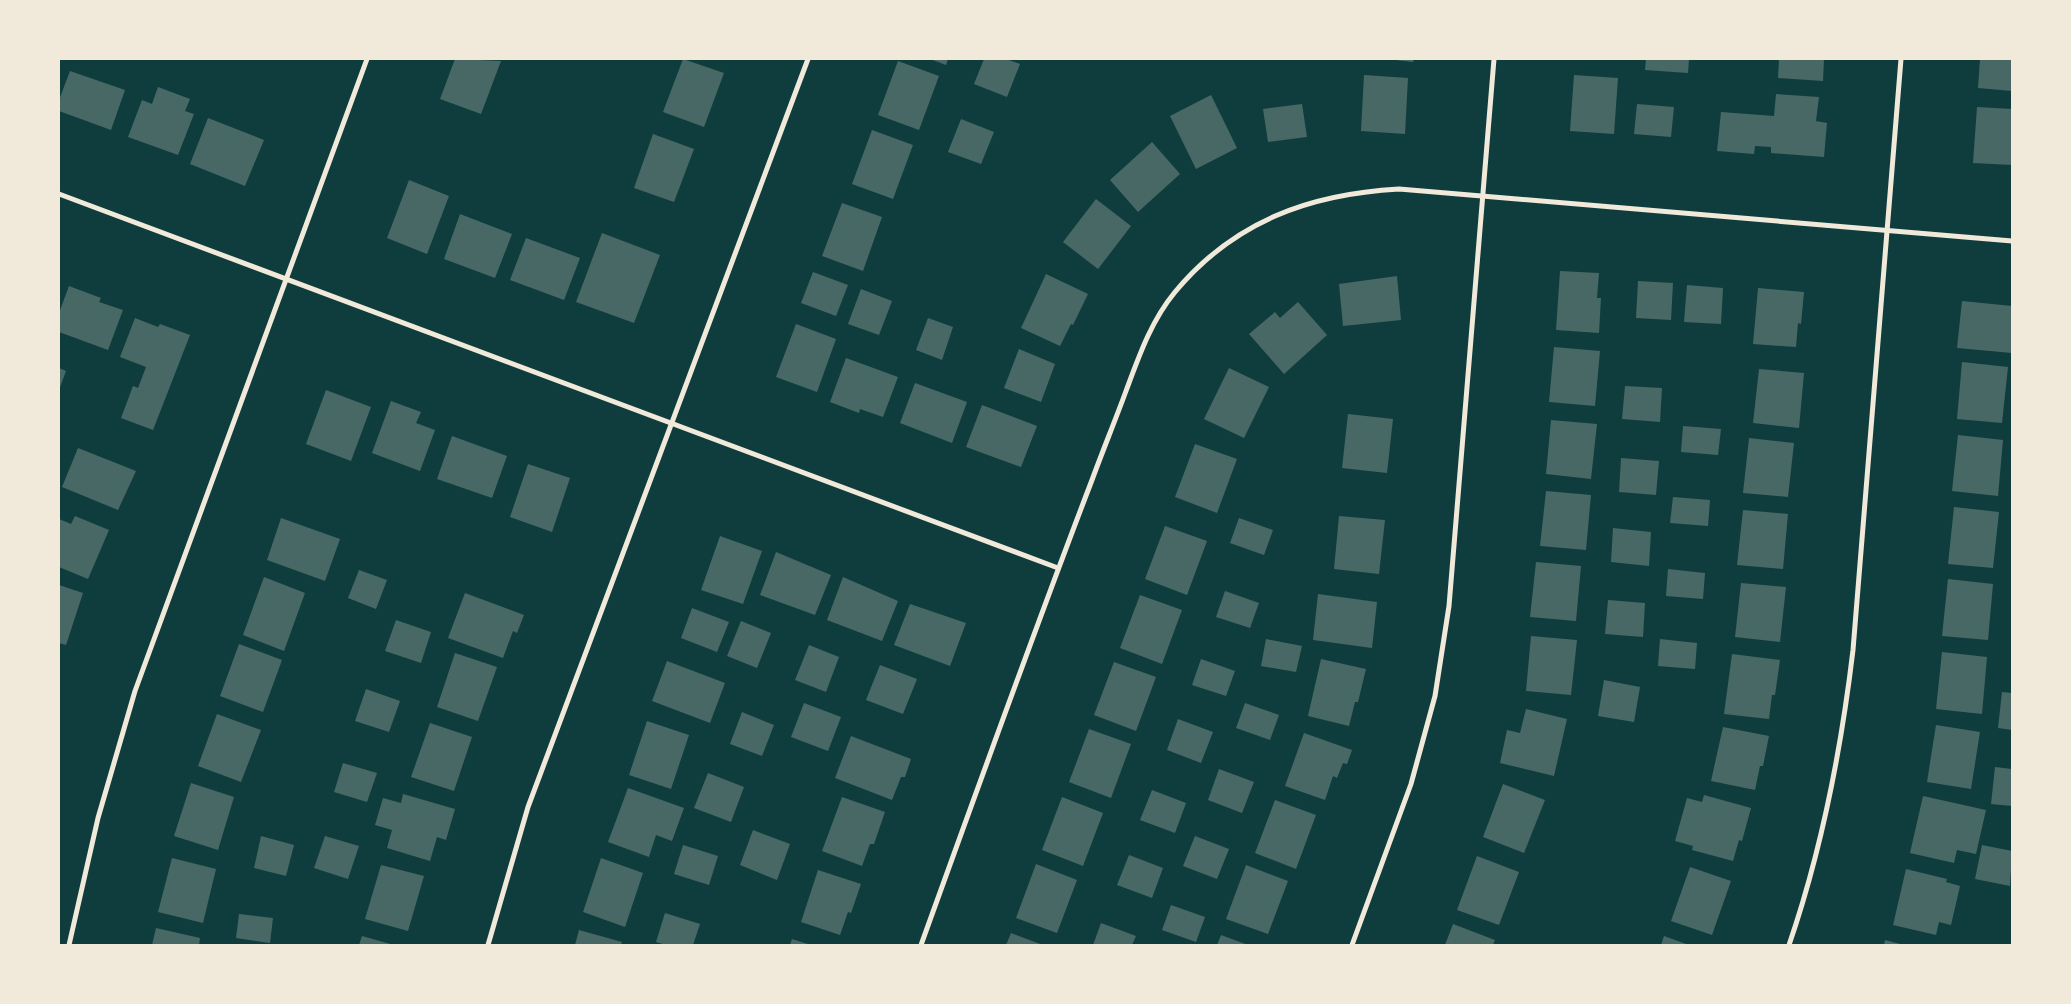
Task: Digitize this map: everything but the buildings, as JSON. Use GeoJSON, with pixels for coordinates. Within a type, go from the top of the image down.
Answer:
{"type":"FeatureCollection","features":[{"type":"Feature","properties":{"kind":"street"},"geometry":{"type":"LineString","coordinates":[[69,945],[98,818],[134,691],[284,279],[367,59]]}},
{"type":"Feature","properties":{"kind":"street"},"geometry":{"type":"LineString","coordinates":[[488,945],[528,807],[808,59]]}},
{"type":"Feature","properties":{"kind":"street"},"geometry":{"type":"LineString","coordinates":[[1352,945],[1411,784],[1435,696],[1449,606],[1494,59]]}},
{"type":"Feature","properties":{"kind":"street"},"geometry":{"type":"LineString","coordinates":[[1789,945],[1821,842],[1846,714],[1900,59]]}},
{"type":"Feature","properties":{"kind":"street"},"geometry":{"type":"LineString","coordinates":[[921,945],[1058,568],[1145,341],[1175,292],[1208,258],[1230,240],[1290,209],[1329,197],[1359,191],[1399,189],[2012,241]]}},
{"type":"Feature","properties":{"kind":"street"},"geometry":{"type":"LineString","coordinates":[[59,194],[671,425],[1058,568]]}}]}
